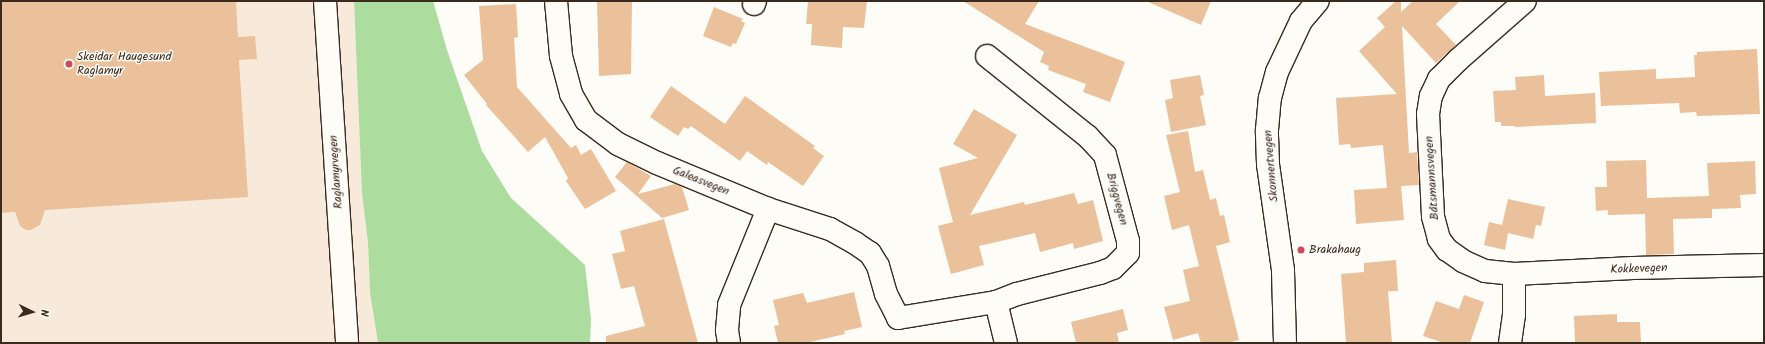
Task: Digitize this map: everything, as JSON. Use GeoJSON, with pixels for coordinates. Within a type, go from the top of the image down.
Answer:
{"type":"FeatureCollection","features":[{"type":"Feature","properties":{"kind":"main road","name":"Raglamyrvegen"},"geometry":{"type":"LineString","coordinates":[[325,1],[347,343]]}},
{"type":"Feature","properties":{"kind":"main road","name":"Galeasvegen"},"geometry":{"type":"LineString","coordinates":[[556,1],[561,56],[571,94],[586,120],[618,144],[657,163],[768,209],[830,229],[870,253],[878,266],[886,294],[898,318]]}},
{"type":"Feature","properties":{"kind":"main road","name":"Skonnertvegen"},"geometry":{"type":"LineString","coordinates":[[1285,343],[1283,270],[1268,164],[1267,130],[1270,98],[1277,72],[1301,21],[1318,1]]}},
{"type":"Feature","properties":{"kind":"main road","name":"Båtsmannsvegen"},"geometry":{"type":"LineString","coordinates":[[1514,274],[1485,271],[1463,261],[1447,250],[1439,238],[1433,216],[1428,114],[1431,96],[1440,80],[1458,60],[1525,1]]}},
{"type":"Feature","properties":{"kind":"main road","name":"Briggvegen"},"geometry":{"type":"LineString","coordinates":[[898,318],[996,302],[1017,294],[1113,268],[1128,253],[1128,241],[1105,155],[1096,144],[987,56]]}},
{"type":"Feature","properties":{"kind":"main road"},"geometry":{"type":"LineString","coordinates":[[729,343],[727,330],[729,305],[768,209]]}},
{"type":"Feature","properties":{"kind":"main road","name":"Kokkevegen"},"geometry":{"type":"LineString","coordinates":[[1514,274],[1633,268],[1764,265]]}},
{"type":"Feature","properties":{"kind":"main road"},"geometry":{"type":"LineString","coordinates":[[1510,343],[1514,315],[1514,274]]}},
{"type":"Feature","properties":{"kind":"main road"},"geometry":{"type":"LineString","coordinates":[[996,302],[1006,343]]}},
{"type":"Feature","properties":{"kind":"shaded area"},"geometry":{"type":"Polygon","coordinates":[[[1,1],[354,1],[362,193],[368,243],[370,293],[378,343],[1,343],[1,1]]]}},
{"type":"Feature","properties":{"kind":"green space"},"geometry":{"type":"Polygon","coordinates":[[[354,1],[433,1],[447,50],[482,151],[511,198],[585,265],[591,319],[590,343],[378,343],[370,293],[368,243],[362,193],[354,1]]]}},
{"type":"Feature","properties":{"kind":"building"},"geometry":{"type":"Polygon","coordinates":[[[1,1],[236,1],[238,37],[255,36],[257,59],[239,60],[248,197],[45,210],[40,225],[31,230],[26,230],[20,226],[15,212],[1,213],[1,1]]]}},
{"type":"Feature","properties":{"kind":"building"},"geometry":{"type":"Polygon","coordinates":[[[597,1],[632,1],[631,74],[599,76],[597,1]]]}},
{"type":"Feature","properties":{"kind":"building"},"geometry":{"type":"Polygon","coordinates":[[[808,1],[867,1],[864,28],[843,27],[842,48],[811,45],[812,24],[806,24],[808,1]]]}},
{"type":"Feature","properties":{"kind":"building"},"geometry":{"type":"Polygon","coordinates":[[[963,1],[1039,1],[1025,24],[1125,62],[1110,102],[1083,92],[1086,84],[1048,70],[1049,66],[1040,62],[1044,52],[963,1]]]}},
{"type":"Feature","properties":{"kind":"building"},"geometry":{"type":"Polygon","coordinates":[[[1146,1],[1211,1],[1201,25],[1146,1]]]}},
{"type":"Feature","properties":{"kind":"building"},"geometry":{"type":"Polygon","coordinates":[[[1396,1],[1401,1],[1401,12],[1413,1],[1460,1],[1436,24],[1456,45],[1436,63],[1402,26],[1409,153],[1417,152],[1419,185],[1401,186],[1404,220],[1356,224],[1354,190],[1387,188],[1383,145],[1351,148],[1350,144],[1339,145],[1336,98],[1397,94],[1359,51],[1385,27],[1377,18],[1396,1]]]}},
{"type":"Feature","properties":{"kind":"building"},"geometry":{"type":"Polygon","coordinates":[[[516,4],[518,37],[514,38],[517,87],[571,148],[576,145],[581,155],[591,149],[616,191],[585,209],[566,181],[568,178],[545,137],[528,152],[486,105],[487,104],[464,75],[483,60],[479,6],[516,4]]]}},
{"type":"Feature","properties":{"kind":"building"},"geometry":{"type":"Polygon","coordinates":[[[714,7],[743,19],[741,21],[745,23],[736,44],[733,43],[731,47],[703,36],[714,7]]]}},
{"type":"Feature","properties":{"kind":"building"},"geometry":{"type":"Polygon","coordinates":[[[1757,49],[1760,114],[1697,116],[1696,112],[1680,113],[1679,103],[1601,106],[1599,72],[1656,69],[1656,79],[1695,77],[1694,55],[1697,55],[1697,52],[1757,49]]]}},
{"type":"Feature","properties":{"kind":"building"},"geometry":{"type":"Polygon","coordinates":[[[1200,75],[1204,95],[1200,96],[1206,125],[1171,132],[1165,100],[1173,98],[1170,80],[1200,75]]]}},
{"type":"Feature","properties":{"kind":"building"},"geometry":{"type":"Polygon","coordinates":[[[1544,75],[1545,96],[1595,93],[1596,123],[1515,127],[1501,126],[1501,122],[1495,122],[1493,91],[1516,90],[1515,77],[1544,75]]]}},
{"type":"Feature","properties":{"kind":"building"},"geometry":{"type":"Polygon","coordinates":[[[671,86],[725,124],[745,96],[815,146],[813,148],[824,156],[803,186],[768,162],[767,165],[747,151],[740,161],[691,126],[688,129],[684,127],[678,136],[650,117],[671,86]]]}},
{"type":"Feature","properties":{"kind":"building"},"geometry":{"type":"Polygon","coordinates":[[[974,109],[1017,135],[970,215],[1024,202],[1025,205],[1074,193],[1078,204],[1093,200],[1103,241],[1074,249],[1073,243],[1040,252],[1035,233],[979,246],[984,265],[951,274],[938,226],[953,222],[939,168],[978,158],[953,144],[974,109]]]}},
{"type":"Feature","properties":{"kind":"building"},"geometry":{"type":"Polygon","coordinates":[[[1188,131],[1195,172],[1203,170],[1210,200],[1216,198],[1220,216],[1224,215],[1230,242],[1216,246],[1239,340],[1227,343],[1201,343],[1198,333],[1173,340],[1164,307],[1190,301],[1183,270],[1199,266],[1189,225],[1172,230],[1164,196],[1180,192],[1166,135],[1188,131]]]}},
{"type":"Feature","properties":{"kind":"building"},"geometry":{"type":"Polygon","coordinates":[[[1646,160],[1647,198],[1709,196],[1707,163],[1755,161],[1756,194],[1740,195],[1741,208],[1712,209],[1712,218],[1673,219],[1674,254],[1646,255],[1645,214],[1608,215],[1608,210],[1596,211],[1595,187],[1607,187],[1606,161],[1646,160]]]}},
{"type":"Feature","properties":{"kind":"building"},"geometry":{"type":"Polygon","coordinates":[[[627,162],[651,176],[638,194],[675,184],[682,187],[689,210],[662,218],[615,177],[627,162]]]}},
{"type":"Feature","properties":{"kind":"building"},"geometry":{"type":"Polygon","coordinates":[[[1508,199],[1545,207],[1541,226],[1536,225],[1533,239],[1508,233],[1505,250],[1484,245],[1489,222],[1502,225],[1508,199]]]}},
{"type":"Feature","properties":{"kind":"building"},"geometry":{"type":"Polygon","coordinates":[[[664,219],[698,343],[606,343],[606,336],[645,326],[634,286],[621,289],[612,254],[625,251],[620,231],[664,219]]]}},
{"type":"Feature","properties":{"kind":"building"},"geometry":{"type":"Polygon","coordinates":[[[1396,260],[1398,291],[1388,291],[1392,343],[1346,343],[1341,274],[1364,272],[1364,263],[1396,260]]]}},
{"type":"Feature","properties":{"kind":"building"},"geometry":{"type":"Polygon","coordinates":[[[854,292],[862,327],[844,331],[845,334],[806,343],[778,343],[774,326],[779,325],[773,300],[803,293],[807,303],[854,292]]]}},
{"type":"Feature","properties":{"kind":"building"},"geometry":{"type":"Polygon","coordinates":[[[1464,295],[1484,302],[1470,343],[1444,343],[1423,336],[1436,301],[1459,309],[1464,295]]]}},
{"type":"Feature","properties":{"kind":"building"},"geometry":{"type":"Polygon","coordinates":[[[1123,309],[1128,330],[1117,333],[1119,343],[1076,343],[1071,322],[1123,309]]]}},
{"type":"Feature","properties":{"kind":"building"},"geometry":{"type":"Polygon","coordinates":[[[1617,314],[1617,322],[1640,322],[1641,343],[1575,343],[1574,316],[1617,314]]]}},
{"type":"Feature","properties":{"kind":"place","name":"Skeidar Haugesund Raglamyr"},"geometry":{"type":"Point","coordinates":[69,64]}},
{"type":"Feature","properties":{"kind":"place","name":"Brakahaug"},"geometry":{"type":"Point","coordinates":[1301,250]}}]}
